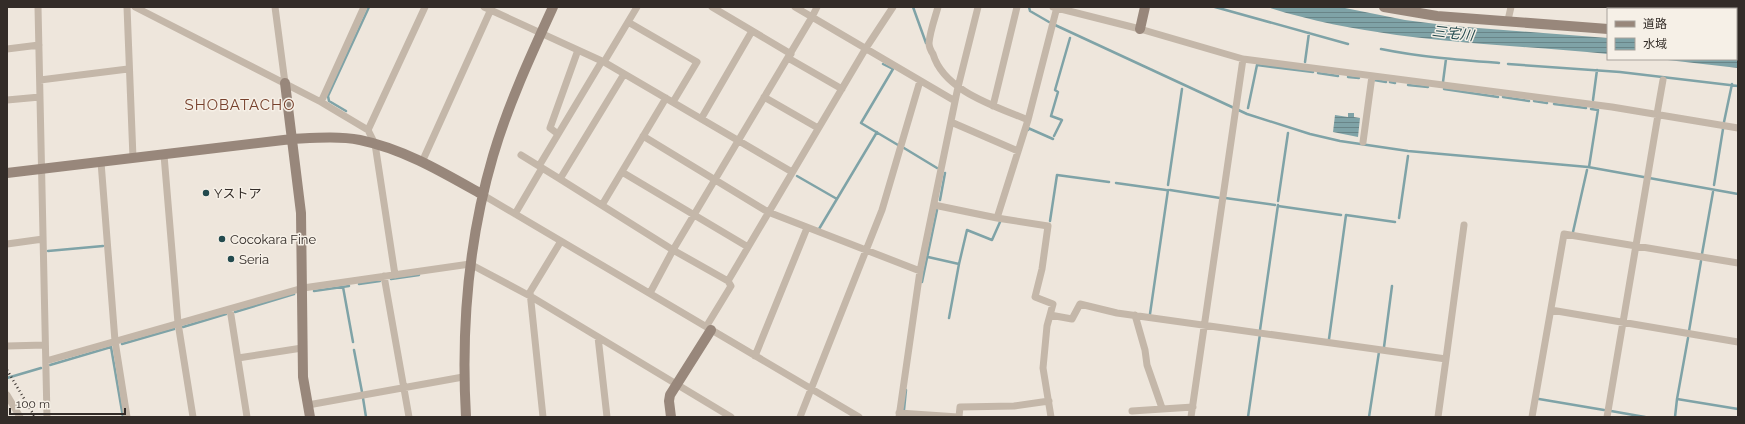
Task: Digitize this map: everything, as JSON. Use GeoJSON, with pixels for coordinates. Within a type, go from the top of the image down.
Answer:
{"type":"FeatureCollection","features":[{"type":"Feature","properties":{"kind":"street"},"geometry":{"type":"LineString","coordinates":[[38,7],[47,417]]}},
{"type":"Feature","properties":{"kind":"street"},"geometry":{"type":"LineString","coordinates":[[127,7],[128,69],[133,158]]}},
{"type":"Feature","properties":{"kind":"street"},"geometry":{"type":"LineString","coordinates":[[135,7],[322,102],[368,130],[375,144],[395,274]]}},
{"type":"Feature","properties":{"kind":"street"},"geometry":{"type":"LineString","coordinates":[[275,7],[301,213],[303,376],[310,417]]}},
{"type":"Feature","properties":{"kind":"street"},"geometry":{"type":"LineString","coordinates":[[322,102],[364,7]]}},
{"type":"Feature","properties":{"kind":"street"},"geometry":{"type":"LineString","coordinates":[[368,130],[425,7]]}},
{"type":"Feature","properties":{"kind":"street"},"geometry":{"type":"LineString","coordinates":[[466,417],[463,377],[464,328],[470,264],[483,195],[493,156],[508,112],[553,7]]}},
{"type":"Feature","properties":{"kind":"street"},"geometry":{"type":"LineString","coordinates":[[514,214],[558,134],[637,7]]}},
{"type":"Feature","properties":{"kind":"street"},"geometry":{"type":"LineString","coordinates":[[712,7],[842,89]]}},
{"type":"Feature","properties":{"kind":"street"},"geometry":{"type":"LineString","coordinates":[[795,7],[955,101]]}},
{"type":"Feature","properties":{"kind":"street"},"geometry":{"type":"LineString","coordinates":[[650,293],[694,214],[790,56],[817,7]]}},
{"type":"Feature","properties":{"kind":"street"},"geometry":{"type":"LineString","coordinates":[[728,281],[866,48],[893,7]]}},
{"type":"Feature","properties":{"kind":"street"},"geometry":{"type":"LineString","coordinates":[[938,7],[929,44],[934,60],[942,73],[958,87],[993,106],[1028,120]]}},
{"type":"Feature","properties":{"kind":"street"},"geometry":{"type":"LineString","coordinates":[[978,7],[958,87],[920,271],[899,415],[958,417],[960,407],[1014,406],[1049,401]]}},
{"type":"Feature","properties":{"kind":"street"},"geometry":{"type":"LineString","coordinates":[[993,106],[1017,7]]}},
{"type":"Feature","properties":{"kind":"street"},"geometry":{"type":"LineString","coordinates":[[997,218],[1028,120],[1055,7],[1140,29],[1243,59],[1612,107],[1738,128]]}},
{"type":"Feature","properties":{"kind":"street"},"geometry":{"type":"LineString","coordinates":[[1140,29],[1145,7]]}},
{"type":"Feature","properties":{"kind":"street"},"geometry":{"type":"LineString","coordinates":[[1384,7],[1437,16],[1508,20],[1607,29]]}},
{"type":"Feature","properties":{"kind":"street"},"geometry":{"type":"LineString","coordinates":[[1508,20],[1511,7]]}},
{"type":"Feature","properties":{"kind":"street"},"geometry":{"type":"LineString","coordinates":[[422,162],[489,8],[603,62],[792,172]]}},
{"type":"Feature","properties":{"kind":"street"},"geometry":{"type":"LineString","coordinates":[[628,22],[697,62],[672,102]]}},
{"type":"Feature","properties":{"kind":"street"},"geometry":{"type":"LineString","coordinates":[[701,119],[752,31]]}},
{"type":"Feature","properties":{"kind":"street"},"geometry":{"type":"LineString","coordinates":[[7,49],[39,45]]}},
{"type":"Feature","properties":{"kind":"street"},"geometry":{"type":"LineString","coordinates":[[558,134],[550,128],[578,50]]}},
{"type":"Feature","properties":{"kind":"street"},"geometry":{"type":"LineString","coordinates":[[1191,417],[1243,59]]}},
{"type":"Feature","properties":{"kind":"street"},"geometry":{"type":"LineString","coordinates":[[40,80],[128,69]]}},
{"type":"Feature","properties":{"kind":"street"},"geometry":{"type":"LineString","coordinates":[[560,178],[624,74]]}},
{"type":"Feature","properties":{"kind":"street"},"geometry":{"type":"LineString","coordinates":[[1363,142],[1372,76]]}},
{"type":"Feature","properties":{"kind":"street"},"geometry":{"type":"LineString","coordinates":[[1607,417],[1663,80]]}},
{"type":"Feature","properties":{"kind":"street"},"geometry":{"type":"LineString","coordinates":[[800,417],[882,210],[920,81]]}},
{"type":"Feature","properties":{"kind":"street"},"geometry":{"type":"LineString","coordinates":[[7,100],[40,96]]}},
{"type":"Feature","properties":{"kind":"street"},"geometry":{"type":"LineString","coordinates":[[764,97],[818,128]]}},
{"type":"Feature","properties":{"kind":"street"},"geometry":{"type":"LineString","coordinates":[[602,205],[666,98]]}},
{"type":"Feature","properties":{"kind":"street"},"geometry":{"type":"LineString","coordinates":[[951,122],[1018,151]]}},
{"type":"Feature","properties":{"kind":"street"},"geometry":{"type":"LineString","coordinates":[[643,136],[768,212],[920,271]]}},
{"type":"Feature","properties":{"kind":"street"},"geometry":{"type":"LineString","coordinates":[[7,173],[292,139],[340,138],[360,140],[375,144],[406,154],[483,195],[859,417]]}},
{"type":"Feature","properties":{"kind":"street"},"geometry":{"type":"LineString","coordinates":[[164,155],[178,324],[193,417]]}},
{"type":"Feature","properties":{"kind":"street"},"geometry":{"type":"LineString","coordinates":[[521,155],[673,250],[728,281],[731,286],[669,401],[670,417]]}},
{"type":"Feature","properties":{"kind":"street"},"geometry":{"type":"LineString","coordinates":[[101,162],[115,342],[127,417]]}},
{"type":"Feature","properties":{"kind":"street"},"geometry":{"type":"LineString","coordinates":[[622,172],[748,247]]}},
{"type":"Feature","properties":{"kind":"street"},"geometry":{"type":"LineString","coordinates":[[934,205],[997,218],[1048,226],[1042,269],[1035,297],[1054,304],[1047,326],[1043,368],[1051,417]]}},
{"type":"Feature","properties":{"kind":"street"},"geometry":{"type":"LineString","coordinates":[[1438,417],[1464,225]]}},
{"type":"Feature","properties":{"kind":"street"},"geometry":{"type":"LineString","coordinates":[[756,356],[807,228]]}},
{"type":"Feature","properties":{"kind":"street"},"geometry":{"type":"LineString","coordinates":[[1532,417],[1564,234],[1738,263]]}},
{"type":"Feature","properties":{"kind":"street"},"geometry":{"type":"LineString","coordinates":[[7,244],[42,239]]}},
{"type":"Feature","properties":{"kind":"street"},"geometry":{"type":"LineString","coordinates":[[543,417],[530,292],[561,241]]}},
{"type":"Feature","properties":{"kind":"street"},"geometry":{"type":"LineString","coordinates":[[46,361],[303,288],[470,264],[530,296],[729,416]]}},
{"type":"Feature","properties":{"kind":"street"},"geometry":{"type":"LineString","coordinates":[[384,276],[409,417]]}},
{"type":"Feature","properties":{"kind":"street"},"geometry":{"type":"LineString","coordinates":[[1050,315],[1072,319],[1080,304],[1117,313],[1446,359]]}},
{"type":"Feature","properties":{"kind":"street"},"geometry":{"type":"LineString","coordinates":[[230,309],[247,417]]}},
{"type":"Feature","properties":{"kind":"street"},"geometry":{"type":"LineString","coordinates":[[1551,310],[1738,342]]}},
{"type":"Feature","properties":{"kind":"street"},"geometry":{"type":"LineString","coordinates":[[1134,315],[1145,350],[1147,365],[1162,408]]}},
{"type":"Feature","properties":{"kind":"street"},"geometry":{"type":"LineString","coordinates":[[598,337],[607,417]]}},
{"type":"Feature","properties":{"kind":"street"},"geometry":{"type":"LineString","coordinates":[[7,346],[45,345]]}},
{"type":"Feature","properties":{"kind":"street"},"geometry":{"type":"LineString","coordinates":[[238,358],[302,348]]}},
{"type":"Feature","properties":{"kind":"street"},"geometry":{"type":"LineString","coordinates":[[308,405],[403,386],[463,377]]}},
{"type":"Feature","properties":{"kind":"street"},"geometry":{"type":"LineString","coordinates":[[7,395],[20,417]]}},
{"type":"Feature","properties":{"kind":"street"},"geometry":{"type":"LineString","coordinates":[[1132,411],[1193,407]]}},
{"type":"Feature","properties":{"kind":"water","name":"三宅川"},"geometry":{"type":"Polygon","coordinates":[[[1267,7],[1340,7],[1405,20],[1452,26],[1607,38],[1607,54],[1436,40],[1351,28],[1309,19],[1267,7]]]}},
{"type":"Feature","properties":{"kind":"water"},"geometry":{"type":"Polygon","coordinates":[[[1738,52],[1738,68],[1668,60],[1737,60],[1738,52]]]}},
{"type":"Feature","properties":{"kind":"water"},"geometry":{"type":"Polygon","coordinates":[[[1348,113],[1354,113],[1354,117],[1360,118],[1358,137],[1333,132],[1335,115],[1348,117],[1348,113]]]}},
{"type":"Feature","properties":{"kind":"waterway"},"geometry":{"type":"LineString","coordinates":[[346,111],[329,101],[328,96],[369,7]]}},
{"type":"Feature","properties":{"kind":"waterway"},"geometry":{"type":"LineString","coordinates":[[913,7],[926,43]]}},
{"type":"Feature","properties":{"kind":"waterway"},"geometry":{"type":"LineString","coordinates":[[1029,7],[1030,11],[1049,22]]}},
{"type":"Feature","properties":{"kind":"waterway"},"geometry":{"type":"LineString","coordinates":[[1215,7],[1348,44]]}},
{"type":"Feature","properties":{"kind":"waterway"},"geometry":{"type":"LineString","coordinates":[[1055,25],[1247,114],[1310,134],[1340,141],[1408,151],[1588,167],[1738,194]]}},
{"type":"Feature","properties":{"kind":"waterway"},"geometry":{"type":"LineString","coordinates":[[1305,62],[1309,33]]}},
{"type":"Feature","properties":{"kind":"waterway"},"geometry":{"type":"LineString","coordinates":[[1054,136],[1062,120],[1051,116],[1058,92],[1055,90],[1070,38]]}},
{"type":"Feature","properties":{"kind":"waterway"},"geometry":{"type":"LineString","coordinates":[[1381,49],[1425,56],[1499,63]]}},
{"type":"Feature","properties":{"kind":"waterway"},"geometry":{"type":"LineString","coordinates":[[1443,82],[1446,59]]}},
{"type":"Feature","properties":{"kind":"waterway"},"geometry":{"type":"LineString","coordinates":[[883,64],[893,69],[861,123],[898,145]]}},
{"type":"Feature","properties":{"kind":"waterway"},"geometry":{"type":"LineString","coordinates":[[1508,64],[1620,72],[1738,86]]}},
{"type":"Feature","properties":{"kind":"waterway"},"geometry":{"type":"LineString","coordinates":[[1248,108],[1257,65],[1313,72]]}},
{"type":"Feature","properties":{"kind":"waterway"},"geometry":{"type":"LineString","coordinates":[[1593,100],[1597,70]]}},
{"type":"Feature","properties":{"kind":"waterway"},"geometry":{"type":"LineString","coordinates":[[1318,73],[1338,76]]}},
{"type":"Feature","properties":{"kind":"waterway"},"geometry":{"type":"LineString","coordinates":[[1348,77],[1359,78]]}},
{"type":"Feature","properties":{"kind":"waterway"},"geometry":{"type":"LineString","coordinates":[[1374,80],[1386,82]]}},
{"type":"Feature","properties":{"kind":"waterway"},"geometry":{"type":"LineString","coordinates":[[1390,82],[1395,83]]}},
{"type":"Feature","properties":{"kind":"waterway"},"geometry":{"type":"LineString","coordinates":[[1724,122],[1732,84]]}},
{"type":"Feature","properties":{"kind":"waterway"},"geometry":{"type":"LineString","coordinates":[[1408,85],[1428,87]]}},
{"type":"Feature","properties":{"kind":"waterway"},"geometry":{"type":"LineString","coordinates":[[1168,185],[1182,89]]}},
{"type":"Feature","properties":{"kind":"waterway"},"geometry":{"type":"LineString","coordinates":[[1444,89],[1498,97]]}},
{"type":"Feature","properties":{"kind":"waterway"},"geometry":{"type":"LineString","coordinates":[[1503,97],[1529,101]]}},
{"type":"Feature","properties":{"kind":"waterway"},"geometry":{"type":"LineString","coordinates":[[1534,101],[1547,103]]}},
{"type":"Feature","properties":{"kind":"waterway"},"geometry":{"type":"LineString","coordinates":[[1554,104],[1586,108]]}},
{"type":"Feature","properties":{"kind":"waterway"},"geometry":{"type":"LineString","coordinates":[[1589,167],[1598,110],[1591,109]]}},
{"type":"Feature","properties":{"kind":"waterway"},"geometry":{"type":"LineString","coordinates":[[1028,130],[1028,128],[1053,139]]}},
{"type":"Feature","properties":{"kind":"waterway"},"geometry":{"type":"LineString","coordinates":[[1714,185],[1723,129]]}},
{"type":"Feature","properties":{"kind":"waterway"},"geometry":{"type":"LineString","coordinates":[[819,229],[877,132]]}},
{"type":"Feature","properties":{"kind":"waterway"},"geometry":{"type":"LineString","coordinates":[[1278,201],[1288,133]]}},
{"type":"Feature","properties":{"kind":"waterway"},"geometry":{"type":"LineString","coordinates":[[904,148],[937,168]]}},
{"type":"Feature","properties":{"kind":"waterway"},"geometry":{"type":"LineString","coordinates":[[1399,218],[1408,156]]}},
{"type":"Feature","properties":{"kind":"waterway"},"geometry":{"type":"LineString","coordinates":[[1573,232],[1587,170]]}},
{"type":"Feature","properties":{"kind":"waterway"},"geometry":{"type":"LineString","coordinates":[[940,200],[945,173]]}},
{"type":"Feature","properties":{"kind":"waterway"},"geometry":{"type":"LineString","coordinates":[[1050,221],[1057,175],[1109,182]]}},
{"type":"Feature","properties":{"kind":"waterway"},"geometry":{"type":"LineString","coordinates":[[797,176],[837,199]]}},
{"type":"Feature","properties":{"kind":"waterway"},"geometry":{"type":"LineString","coordinates":[[1116,183],[1166,190]]}},
{"type":"Feature","properties":{"kind":"waterway"},"geometry":{"type":"LineString","coordinates":[[1150,314],[1168,190]]}},
{"type":"Feature","properties":{"kind":"waterway"},"geometry":{"type":"LineString","coordinates":[[1170,190],[1220,198]]}},
{"type":"Feature","properties":{"kind":"waterway"},"geometry":{"type":"LineString","coordinates":[[1702,254],[1713,192]]}},
{"type":"Feature","properties":{"kind":"waterway"},"geometry":{"type":"LineString","coordinates":[[1225,198],[1275,205]]}},
{"type":"Feature","properties":{"kind":"waterway"},"geometry":{"type":"LineString","coordinates":[[1260,330],[1278,205]]}},
{"type":"Feature","properties":{"kind":"waterway"},"geometry":{"type":"LineString","coordinates":[[1278,206],[1341,215]]}},
{"type":"Feature","properties":{"kind":"waterway"},"geometry":{"type":"LineString","coordinates":[[922,282],[937,210]]}},
{"type":"Feature","properties":{"kind":"waterway"},"geometry":{"type":"LineString","coordinates":[[1329,339],[1346,215],[1395,222]]}},
{"type":"Feature","properties":{"kind":"waterway"},"geometry":{"type":"LineString","coordinates":[[928,257],[959,264],[967,230],[992,240],[1000,222]]}},
{"type":"Feature","properties":{"kind":"waterway"},"geometry":{"type":"LineString","coordinates":[[48,251],[103,246]]}},
{"type":"Feature","properties":{"kind":"waterway"},"geometry":{"type":"LineString","coordinates":[[1689,331],[1701,261]]}},
{"type":"Feature","properties":{"kind":"waterway"},"geometry":{"type":"LineString","coordinates":[[949,318],[959,264]]}},
{"type":"Feature","properties":{"kind":"waterway"},"geometry":{"type":"LineString","coordinates":[[391,279],[419,275]]}},
{"type":"Feature","properties":{"kind":"waterway"},"geometry":{"type":"LineString","coordinates":[[359,284],[380,281]]}},
{"type":"Feature","properties":{"kind":"waterway"},"geometry":{"type":"LineString","coordinates":[[314,291],[349,286]]}},
{"type":"Feature","properties":{"kind":"waterway"},"geometry":{"type":"LineString","coordinates":[[1384,347],[1392,286]]}},
{"type":"Feature","properties":{"kind":"waterway"},"geometry":{"type":"LineString","coordinates":[[343,287],[353,342]]}},
{"type":"Feature","properties":{"kind":"waterway"},"geometry":{"type":"LineString","coordinates":[[235,312],[294,294]]}},
{"type":"Feature","properties":{"kind":"waterway"},"geometry":{"type":"LineString","coordinates":[[183,327],[226,314]]}},
{"type":"Feature","properties":{"kind":"waterway"},"geometry":{"type":"LineString","coordinates":[[122,344],[174,329]]}},
{"type":"Feature","properties":{"kind":"waterway"},"geometry":{"type":"LineString","coordinates":[[1248,417],[1260,334]]}},
{"type":"Feature","properties":{"kind":"waterway"},"geometry":{"type":"LineString","coordinates":[[1688,338],[1677,399],[1738,409]]}},
{"type":"Feature","properties":{"kind":"waterway"},"geometry":{"type":"LineString","coordinates":[[50,365],[111,347],[123,417]]}},
{"type":"Feature","properties":{"kind":"waterway"},"geometry":{"type":"LineString","coordinates":[[354,350],[362,392]]}},
{"type":"Feature","properties":{"kind":"waterway"},"geometry":{"type":"LineString","coordinates":[[1369,417],[1379,352],[1377,351]]}},
{"type":"Feature","properties":{"kind":"waterway"},"geometry":{"type":"LineString","coordinates":[[7,378],[41,368]]}},
{"type":"Feature","properties":{"kind":"waterway"},"geometry":{"type":"LineString","coordinates":[[904,410],[906,390]]}},
{"type":"Feature","properties":{"kind":"waterway"},"geometry":{"type":"LineString","coordinates":[[363,398],[366,417]]}},
{"type":"Feature","properties":{"kind":"waterway"},"geometry":{"type":"LineString","coordinates":[[1539,399],[1604,410]]}},
{"type":"Feature","properties":{"kind":"waterway"},"geometry":{"type":"LineString","coordinates":[[1675,417],[1677,399]]}},
{"type":"Feature","properties":{"kind":"waterway"},"geometry":{"type":"LineString","coordinates":[[1611,411],[1645,417]]}},
{"type":"Feature","properties":{"kind":"railway"},"geometry":{"type":"LineString","coordinates":[[7,370],[35,417]]}},
{"type":"Feature","properties":{"kind":"place","name":"Yストア"},"geometry":{"type":"Point","coordinates":[206,193]}},
{"type":"Feature","properties":{"kind":"place","name":"Cocokara Fine"},"geometry":{"type":"Point","coordinates":[222,239]}},
{"type":"Feature","properties":{"kind":"place","name":"Seria"},"geometry":{"type":"Point","coordinates":[231,259]}},
{"type":"Feature","properties":{"kind":"district","name":"SHOBATACHO"},"geometry":{"type":"Point","coordinates":[240,105]}}]}
